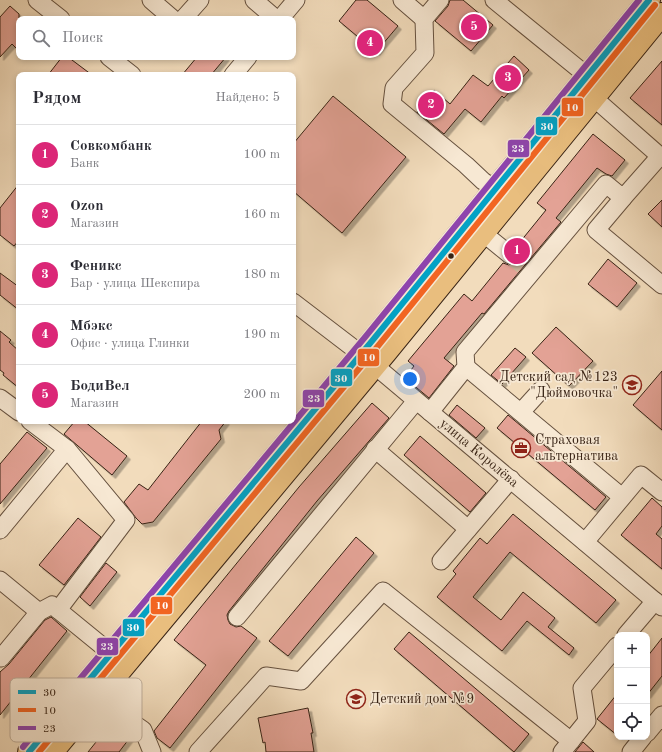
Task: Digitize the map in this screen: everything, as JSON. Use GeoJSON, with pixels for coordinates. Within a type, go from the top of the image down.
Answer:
{"type":"FeatureCollection","features":[{"type":"Feature","properties":{"kind":"main road"},"geometry":{"type":"LineString","coordinates":[[92,678],[367,360],[386,352],[484,233],[594,87],[649,0]]}},
{"type":"Feature","properties":{"kind":"main road"},"geometry":{"type":"LineString","coordinates":[[113,678],[367,360],[495,189],[594,87],[662,14]]}},
{"type":"Feature","properties":{"kind":"main road"},"geometry":{"type":"LineString","coordinates":[[29,752],[37,742]]}},
{"type":"Feature","properties":{"kind":"main road"},"geometry":{"type":"LineString","coordinates":[[52,752],[60,742]]}},
{"type":"Feature","properties":{"kind":"street"},"geometry":{"type":"LineString","coordinates":[[37,0],[57,16]]}},
{"type":"Feature","properties":{"kind":"street"},"geometry":{"type":"LineString","coordinates":[[151,0],[170,16]]}},
{"type":"Feature","properties":{"kind":"street"},"geometry":{"type":"LineString","coordinates":[[187,16],[200,0]]}},
{"type":"Feature","properties":{"kind":"street"},"geometry":{"type":"LineString","coordinates":[[254,0],[273,16]]}},
{"type":"Feature","properties":{"kind":"street"},"geometry":{"type":"LineString","coordinates":[[283,16],[296,0]]}},
{"type":"Feature","properties":{"kind":"street"},"geometry":{"type":"LineString","coordinates":[[402,0],[424,19]]}},
{"type":"Feature","properties":{"kind":"street"},"geometry":{"type":"LineString","coordinates":[[440,0],[424,19],[425,53],[394,88],[392,104],[466,165],[483,181],[495,189]]}},
{"type":"Feature","properties":{"kind":"street"},"geometry":{"type":"LineString","coordinates":[[494,0],[594,87],[661,157],[596,230],[662,285]]}},
{"type":"Feature","properties":{"kind":"street"},"geometry":{"type":"LineString","coordinates":[[113,60],[128,72]]}},
{"type":"Feature","properties":{"kind":"street"},"geometry":{"type":"LineString","coordinates":[[236,72],[246,60]]}},
{"type":"Feature","properties":{"kind":"street"},"geometry":{"type":"LineString","coordinates":[[430,412],[466,367],[466,352],[531,272],[606,184],[623,198]]}},
{"type":"Feature","properties":{"kind":"street"},"geometry":{"type":"LineString","coordinates":[[484,233],[510,255]]}},
{"type":"Feature","properties":{"kind":"street","name":"улица Королёва"},"geometry":{"type":"LineString","coordinates":[[296,304],[367,360],[511,479],[658,604]]}},
{"type":"Feature","properties":{"kind":"street"},"geometry":{"type":"LineString","coordinates":[[466,367],[622,497]]}},
{"type":"Feature","properties":{"kind":"street"},"geometry":{"type":"LineString","coordinates":[[520,412],[541,390]]}},
{"type":"Feature","properties":{"kind":"street"},"geometry":{"type":"LineString","coordinates":[[0,398],[16,410]]}},
{"type":"Feature","properties":{"kind":"street"},"geometry":{"type":"LineString","coordinates":[[237,617],[416,401]]}},
{"type":"Feature","properties":{"kind":"street"},"geometry":{"type":"LineString","coordinates":[[34,424],[66,449],[126,520],[58,610]]}},
{"type":"Feature","properties":{"kind":"street"},"geometry":{"type":"LineString","coordinates":[[0,530],[66,449]]}},
{"type":"Feature","properties":{"kind":"street"},"geometry":{"type":"LineString","coordinates":[[375,450],[468,528]]}},
{"type":"Feature","properties":{"kind":"street"},"geometry":{"type":"LineString","coordinates":[[585,542],[641,474],[662,492]]}},
{"type":"Feature","properties":{"kind":"street"},"geometry":{"type":"LineString","coordinates":[[441,561],[511,479]]}},
{"type":"Feature","properties":{"kind":"street"},"geometry":{"type":"LineString","coordinates":[[0,580],[39,612]]}},
{"type":"Feature","properties":{"kind":"street"},"geometry":{"type":"LineString","coordinates":[[198,752],[266,676],[301,681],[383,591],[567,746],[587,721],[582,688],[614,650]]}},
{"type":"Feature","properties":{"kind":"street"},"geometry":{"type":"LineString","coordinates":[[629,632],[658,604]]}},
{"type":"Feature","properties":{"kind":"street"},"geometry":{"type":"LineString","coordinates":[[0,658],[39,612],[52,605],[112,654]]}},
{"type":"Feature","properties":{"kind":"street"},"geometry":{"type":"LineString","coordinates":[[650,729],[662,715]]}},
{"type":"Feature","properties":{"kind":"street"},"geometry":{"type":"LineString","coordinates":[[142,729],[152,752]]}},
{"type":"Feature","properties":{"kind":"street"},"geometry":{"type":"LineString","coordinates":[[631,752],[641,740]]}},
{"type":"Feature","properties":{"kind":"building"},"geometry":{"type":"Polygon","coordinates":[[[356,0],[367,0],[398,26],[376,52],[339,21],[356,0]]]}},
{"type":"Feature","properties":{"kind":"building"},"geometry":{"type":"Polygon","coordinates":[[[450,0],[463,0],[493,25],[471,51],[435,21],[448,6],[450,0]]]}},
{"type":"Feature","properties":{"kind":"building"},"geometry":{"type":"Polygon","coordinates":[[[10,6],[19,14],[19,16],[16,16],[16,48],[12,44],[0,57],[0,17],[10,6]]]}},
{"type":"Feature","properties":{"kind":"building"},"geometry":{"type":"Polygon","coordinates":[[[514,56],[529,70],[504,98],[502,96],[481,122],[465,109],[444,134],[417,112],[434,90],[450,104],[473,75],[488,86],[514,56]]]}},
{"type":"Feature","properties":{"kind":"building"},"geometry":{"type":"Polygon","coordinates":[[[60,60],[72,60],[88,72],[50,72],[60,60]]]}},
{"type":"Feature","properties":{"kind":"building"},"geometry":{"type":"Polygon","coordinates":[[[194,60],[224,60],[214,72],[184,72],[194,60]]]}},
{"type":"Feature","properties":{"kind":"building"},"geometry":{"type":"Polygon","coordinates":[[[662,61],[662,125],[630,98],[662,61]]]}},
{"type":"Feature","properties":{"kind":"building"},"geometry":{"type":"Polygon","coordinates":[[[333,96],[406,157],[342,233],[296,194],[296,140],[333,96]]]}},
{"type":"Feature","properties":{"kind":"building"},"geometry":{"type":"Polygon","coordinates":[[[593,134],[625,160],[612,176],[597,168],[556,218],[561,222],[484,314],[482,313],[444,358],[454,366],[429,398],[405,378],[414,366],[408,361],[464,294],[472,301],[503,263],[509,265],[517,262],[520,256],[516,247],[546,210],[537,203],[593,134]]]}},
{"type":"Feature","properties":{"kind":"building"},"geometry":{"type":"Polygon","coordinates":[[[16,188],[16,244],[14,246],[0,235],[0,208],[16,188]]]}},
{"type":"Feature","properties":{"kind":"building"},"geometry":{"type":"Polygon","coordinates":[[[662,200],[662,227],[648,214],[662,200]]]}},
{"type":"Feature","properties":{"kind":"building"},"geometry":{"type":"Polygon","coordinates":[[[608,259],[637,283],[617,307],[588,284],[608,259]]]}},
{"type":"Feature","properties":{"kind":"building"},"geometry":{"type":"Polygon","coordinates":[[[0,273],[16,285],[16,308],[0,295],[0,273]]]}},
{"type":"Feature","properties":{"kind":"building"},"geometry":{"type":"Polygon","coordinates":[[[556,327],[593,361],[569,386],[532,353],[556,327]]]}},
{"type":"Feature","properties":{"kind":"building"},"geometry":{"type":"Polygon","coordinates":[[[0,331],[11,340],[9,342],[16,348],[16,386],[3,375],[4,373],[0,370],[0,331]]]}},
{"type":"Feature","properties":{"kind":"building"},"geometry":{"type":"Polygon","coordinates":[[[515,348],[526,357],[502,384],[491,375],[515,348]]]}},
{"type":"Feature","properties":{"kind":"building","name":"Детский сад №123 \"Дюймовочка\""},"geometry":{"type":"Polygon","coordinates":[[[662,371],[662,430],[633,405],[662,371]]]}},
{"type":"Feature","properties":{"kind":"building"},"geometry":{"type":"Polygon","coordinates":[[[372,403],[389,418],[317,501],[229,611],[227,615],[230,624],[236,627],[241,626],[257,638],[170,748],[157,738],[154,731],[206,665],[174,640],[299,487],[372,403]]]}},
{"type":"Feature","properties":{"kind":"building"},"geometry":{"type":"Polygon","coordinates":[[[457,405],[485,428],[476,438],[449,415],[457,405]]]}},
{"type":"Feature","properties":{"kind":"building"},"geometry":{"type":"Polygon","coordinates":[[[508,415],[606,497],[595,510],[497,428],[508,415]]]}},
{"type":"Feature","properties":{"kind":"building"},"geometry":{"type":"Polygon","coordinates":[[[72,424],[88,424],[127,456],[112,475],[64,434],[72,424]]]}},
{"type":"Feature","properties":{"kind":"building"},"geometry":{"type":"Polygon","coordinates":[[[200,424],[224,424],[219,430],[221,439],[153,522],[142,524],[124,502],[139,484],[148,490],[200,424]]]}},
{"type":"Feature","properties":{"kind":"building"},"geometry":{"type":"Polygon","coordinates":[[[27,432],[47,448],[0,504],[0,464],[27,432]]]}},
{"type":"Feature","properties":{"kind":"building"},"geometry":{"type":"Polygon","coordinates":[[[420,436],[486,493],[470,512],[404,455],[420,436]]]}},
{"type":"Feature","properties":{"kind":"building"},"geometry":{"type":"Polygon","coordinates":[[[652,498],[662,507],[662,526],[656,534],[662,539],[662,569],[621,535],[652,498]]]}},
{"type":"Feature","properties":{"kind":"building"},"geometry":{"type":"Polygon","coordinates":[[[513,514],[616,600],[596,623],[510,552],[473,597],[501,620],[523,592],[555,618],[548,627],[574,648],[569,655],[527,621],[502,651],[437,597],[456,574],[453,571],[480,538],[487,544],[513,514]]]}},
{"type":"Feature","properties":{"kind":"building"},"geometry":{"type":"Polygon","coordinates":[[[78,518],[101,537],[64,585],[39,565],[78,518]]]}},
{"type":"Feature","properties":{"kind":"building"},"geometry":{"type":"Polygon","coordinates":[[[356,537],[374,553],[288,656],[269,641],[356,537]]]}},
{"type":"Feature","properties":{"kind":"building"},"geometry":{"type":"Polygon","coordinates":[[[106,563],[117,572],[90,606],[80,597],[106,563]]]}},
{"type":"Feature","properties":{"kind":"building"},"geometry":{"type":"Polygon","coordinates":[[[51,617],[67,631],[30,678],[10,678],[10,702],[0,715],[0,672],[9,664],[45,620],[51,617]]]}},
{"type":"Feature","properties":{"kind":"building"},"geometry":{"type":"Polygon","coordinates":[[[409,632],[529,734],[514,752],[394,649],[409,632]]]}},
{"type":"Feature","properties":{"kind":"building"},"geometry":{"type":"Polygon","coordinates":[[[662,638],[662,676],[650,691],[650,668],[650,653],[662,638]]]}},
{"type":"Feature","properties":{"kind":"building"},"geometry":{"type":"Polygon","coordinates":[[[614,698],[614,733],[597,719],[614,698]]]}},
{"type":"Feature","properties":{"kind":"building"},"geometry":{"type":"Polygon","coordinates":[[[308,708],[313,733],[311,733],[314,752],[266,752],[265,742],[263,743],[258,718],[308,708]]]}},
{"type":"Feature","properties":{"kind":"building"},"geometry":{"type":"Polygon","coordinates":[[[96,742],[127,742],[119,752],[88,752],[96,742]]]}},
{"type":"Feature","properties":{"kind":"building"},"geometry":{"type":"Polygon","coordinates":[[[583,742],[594,752],[575,752],[583,742]]]}},
{"type":"Feature","properties":{"kind":"tunnel"},"geometry":{"type":"LineString","coordinates":[[510,255],[529,271]]}},
{"type":"Feature","properties":{"kind":"transit line","name":"23"},"geometry":{"type":"LineString","coordinates":[[296,420],[639,0]]}},
{"type":"Feature","properties":{"kind":"transit line","name":"30"},"geometry":{"type":"LineString","coordinates":[[91,678],[372,341],[649,0]]}},
{"type":"Feature","properties":{"kind":"transit line","name":"10"},"geometry":{"type":"LineString","coordinates":[[101,678],[378,346],[655,5]]}},
{"type":"Feature","properties":{"kind":"transit line","name":"23"},"geometry":{"type":"LineString","coordinates":[[81,678],[293,424]]}},
{"type":"Feature","properties":{"kind":"transit line","name":"23"},"geometry":{"type":"LineString","coordinates":[[23,747],[27,742]]}},
{"type":"Feature","properties":{"kind":"transit line","name":"30"},"geometry":{"type":"LineString","coordinates":[[29,752],[37,742]]}},
{"type":"Feature","properties":{"kind":"transit line","name":"10"},"geometry":{"type":"LineString","coordinates":[[39,752],[47,742]]}},
{"type":"Feature","properties":{"kind":"place","name":"БодиВел"},"geometry":{"type":"Point","coordinates":[474,27]}},
{"type":"Feature","properties":{"kind":"place","name":"Мбэкс"},"geometry":{"type":"Point","coordinates":[370,43]}},
{"type":"Feature","properties":{"kind":"place","name":"Феникс"},"geometry":{"type":"Point","coordinates":[508,78]}},
{"type":"Feature","properties":{"kind":"place","name":"Ozon"},"geometry":{"type":"Point","coordinates":[431,105]}},
{"type":"Feature","properties":{"kind":"place","name":"Совкомбанк"},"geometry":{"type":"Point","coordinates":[517,251]}},
{"type":"Feature","properties":{"kind":"place","name":"Детский сад №123 \"Дюймовочка\""},"geometry":{"type":"Point","coordinates":[632,385]}},
{"type":"Feature","properties":{"kind":"place","name":"Страховая альтернатива"},"geometry":{"type":"Point","coordinates":[521,448]}},
{"type":"Feature","properties":{"kind":"place","name":"Детский дом №9"},"geometry":{"type":"Point","coordinates":[356,699]}}]}
